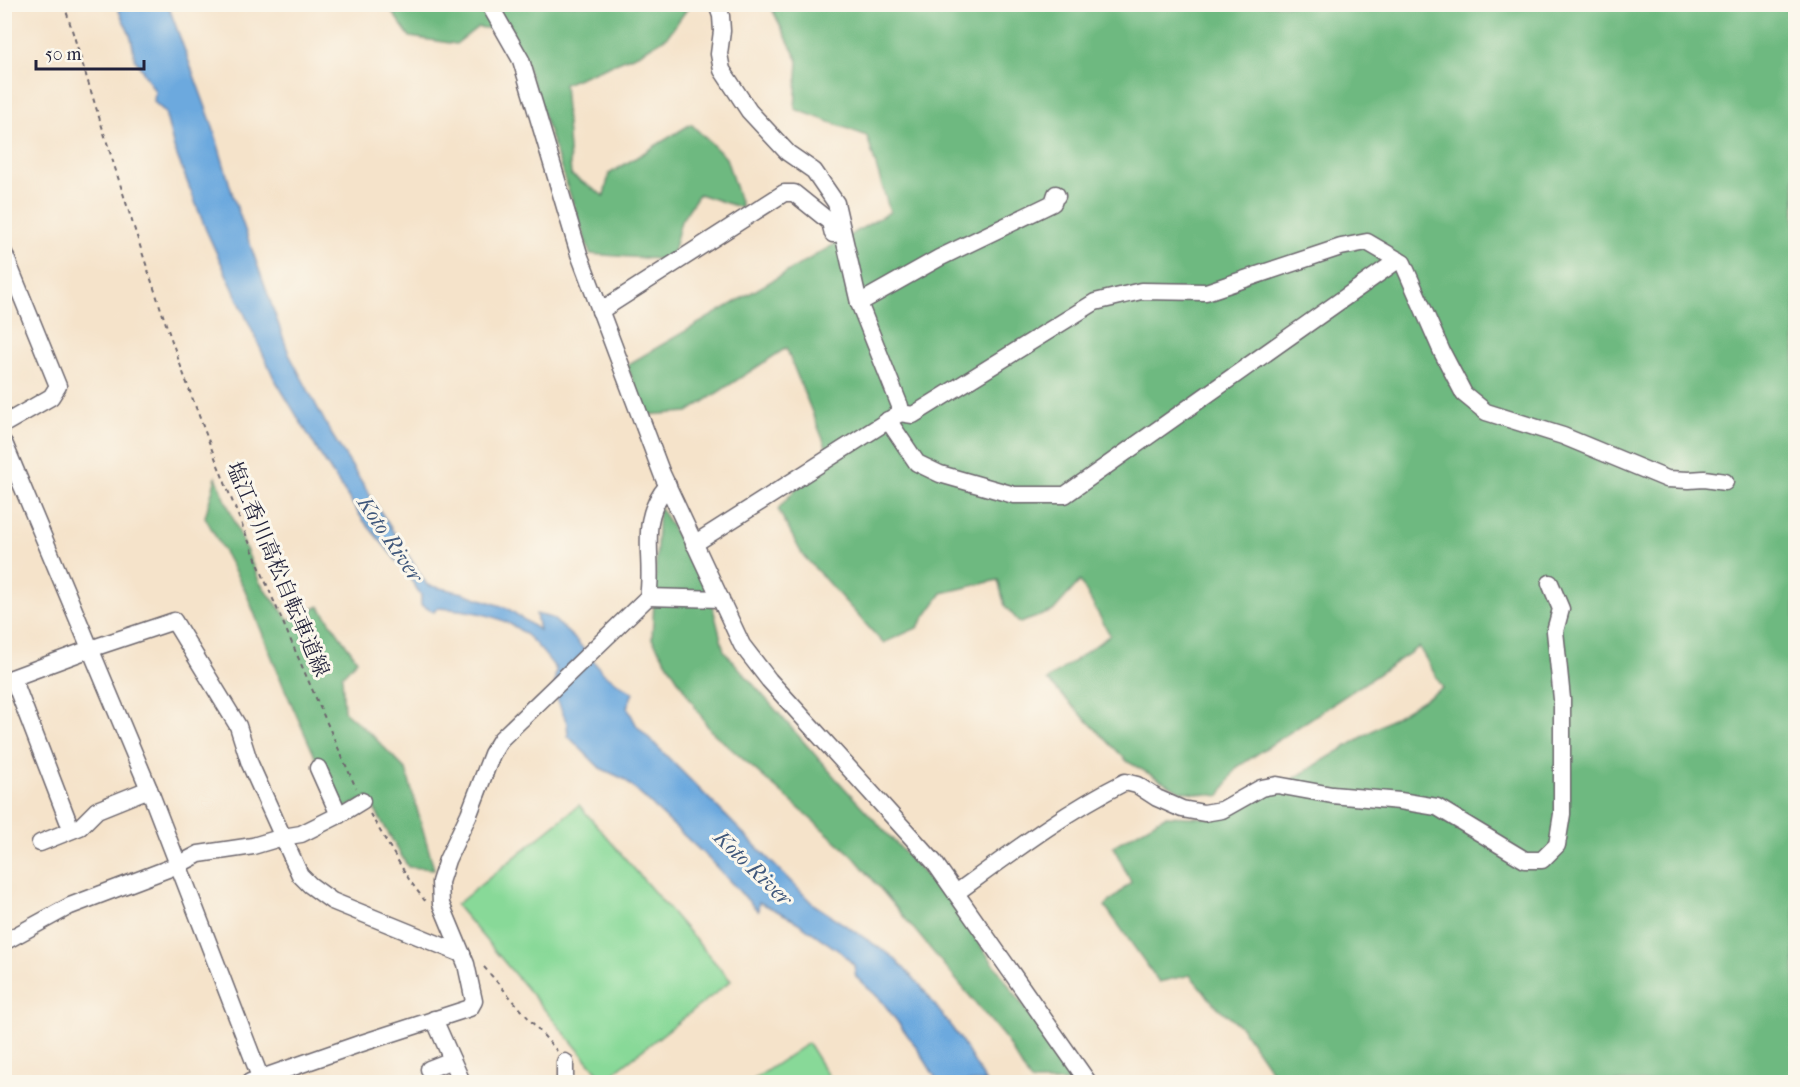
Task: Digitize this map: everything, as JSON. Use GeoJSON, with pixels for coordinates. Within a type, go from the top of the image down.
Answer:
{"type":"FeatureCollection","features":[{"type":"Feature","properties":{"kind":"street"},"geometry":{"type":"LineString","coordinates":[[489,4],[521,60],[579,254],[668,485],[742,645],[769,681],[934,862],[1088,1083]]}},
{"type":"Feature","properties":{"kind":"street"},"geometry":{"type":"LineString","coordinates":[[717,4],[721,16],[719,54],[722,70],[749,111],[788,153],[814,171],[836,203],[859,303],[900,406],[894,417]]}},
{"type":"Feature","properties":{"kind":"street"},"geometry":{"type":"LineString","coordinates":[[600,311],[784,194],[794,193],[830,222],[833,234],[843,233]]}},
{"type":"Feature","properties":{"kind":"street"},"geometry":{"type":"LineString","coordinates":[[859,303],[939,258],[1053,203],[1056,194],[1057,196]]}},
{"type":"Feature","properties":{"kind":"street"},"geometry":{"type":"LineString","coordinates":[[694,544],[894,417],[913,415],[1095,302],[1141,291],[1206,292],[1341,247],[1367,242],[1403,263],[1464,394],[1486,412],[1563,436],[1667,479],[1704,479],[1725,482]]}},
{"type":"Feature","properties":{"kind":"street"},"geometry":{"type":"LineString","coordinates":[[4,253],[58,386],[51,397],[4,424]]}},
{"type":"Feature","properties":{"kind":"street"},"geometry":{"type":"LineString","coordinates":[[894,417],[917,463],[940,474],[1014,495],[1065,495],[1398,260]]}},
{"type":"Feature","properties":{"kind":"street"},"geometry":{"type":"LineString","coordinates":[[4,443],[149,789],[257,1081],[470,1008],[474,1002],[470,977],[441,904],[440,882],[492,754],[501,739],[648,597],[721,599]]}},
{"type":"Feature","properties":{"kind":"street"},"geometry":{"type":"LineString","coordinates":[[648,597],[648,527],[658,495],[668,485]]}},
{"type":"Feature","properties":{"kind":"street"},"geometry":{"type":"LineString","coordinates":[[956,892],[1025,843],[1125,782],[1137,785],[1157,798],[1182,809],[1204,813],[1222,810],[1261,788],[1277,785],[1332,795],[1437,807],[1517,856],[1525,860],[1542,860],[1557,845],[1562,814],[1562,699],[1555,631],[1561,609],[1550,583]]}},
{"type":"Feature","properties":{"kind":"street"},"geometry":{"type":"LineString","coordinates":[[68,821],[48,752],[9,680],[90,649],[174,621],[238,726],[250,764],[300,875],[309,885],[332,901],[462,954]]}},
{"type":"Feature","properties":{"kind":"street"},"geometry":{"type":"LineString","coordinates":[[318,768],[339,816]]}},
{"type":"Feature","properties":{"kind":"street"},"geometry":{"type":"LineString","coordinates":[[40,843],[80,827],[97,810],[149,789]]}},
{"type":"Feature","properties":{"kind":"street"},"geometry":{"type":"LineString","coordinates":[[4,942],[70,906],[177,865],[199,854],[252,846],[301,834],[339,816],[362,801]]}},
{"type":"Feature","properties":{"kind":"street"},"geometry":{"type":"LineString","coordinates":[[434,1019],[462,1083]]}},
{"type":"Feature","properties":{"kind":"street"},"geometry":{"type":"LineString","coordinates":[[429,1069],[452,1060]]}},
{"type":"Feature","properties":{"kind":"street"},"geometry":{"type":"LineString","coordinates":[[565,1062],[565,1083]]}},
{"type":"Feature","properties":{"kind":"path","name":"塩江香川高松自転車道線"},"geometry":{"type":"LineString","coordinates":[[64,4],[166,324],[216,458],[300,663],[362,801],[410,881],[431,909]]}},
{"type":"Feature","properties":{"kind":"path"},"geometry":{"type":"LineString","coordinates":[[480,963],[565,1062]]}},
{"type":"Feature","properties":{"kind":"green space"},"geometry":{"type":"Polygon","coordinates":[[[387,5],[690,5],[667,37],[640,53],[564,84],[571,175],[604,196],[609,174],[691,124],[726,158],[742,208],[699,194],[681,221],[671,260],[590,254],[525,60],[511,32],[478,27],[456,44],[410,37],[387,5]]]}},
{"type":"Feature","properties":{"kind":"green space"},"geometry":{"type":"Polygon","coordinates":[[[770,5],[1795,5],[1795,1082],[1279,1082],[1241,1027],[1214,1004],[1190,975],[1159,982],[1105,906],[1131,882],[1113,846],[1165,816],[1214,818],[1273,791],[1443,688],[1419,647],[1236,768],[1220,796],[1180,791],[1128,762],[1047,680],[1110,635],[1080,581],[1053,611],[1020,623],[1005,606],[998,580],[942,593],[917,628],[883,643],[802,554],[778,509],[807,476],[831,459],[786,348],[688,412],[646,415],[627,365],[890,212],[867,136],[795,109],[798,61],[770,5]]]}},
{"type":"Feature","properties":{"kind":"green space"},"geometry":{"type":"Polygon","coordinates":[[[216,477],[260,583],[289,620],[319,606],[357,660],[342,676],[344,711],[373,736],[406,770],[434,869],[408,867],[368,798],[339,810],[283,685],[245,590],[205,517],[216,477]]]}},
{"type":"Feature","properties":{"kind":"green space"},"geometry":{"type":"Polygon","coordinates":[[[659,506],[707,584],[724,651],[839,782],[947,898],[1077,1082],[1031,1082],[1004,1037],[853,856],[710,730],[652,639],[659,506]]]}},
{"type":"Feature","properties":{"kind":"green space"},"geometry":{"type":"Polygon","coordinates":[[[579,805],[731,981],[604,1080],[456,905],[579,805]]]}},
{"type":"Feature","properties":{"kind":"green space"},"geometry":{"type":"Polygon","coordinates":[[[808,1043],[832,1082],[750,1082],[808,1043]]]}},
{"type":"Feature","properties":{"kind":"water","name":"Koto River"},"geometry":{"type":"Polygon","coordinates":[[[118,5],[168,5],[212,124],[233,196],[289,354],[332,435],[427,585],[463,593],[507,608],[539,630],[536,614],[552,618],[576,640],[603,673],[633,693],[627,707],[637,726],[813,904],[892,956],[920,985],[961,1040],[986,1082],[938,1082],[918,1049],[881,1000],[856,977],[854,965],[842,953],[791,918],[759,902],[758,911],[708,858],[624,779],[600,768],[568,736],[567,723],[554,692],[556,669],[525,634],[516,627],[484,614],[437,608],[434,612],[421,605],[421,595],[405,571],[363,520],[274,378],[206,230],[174,148],[165,112],[154,102],[155,91],[135,59],[131,37],[118,5]]]}}]}
